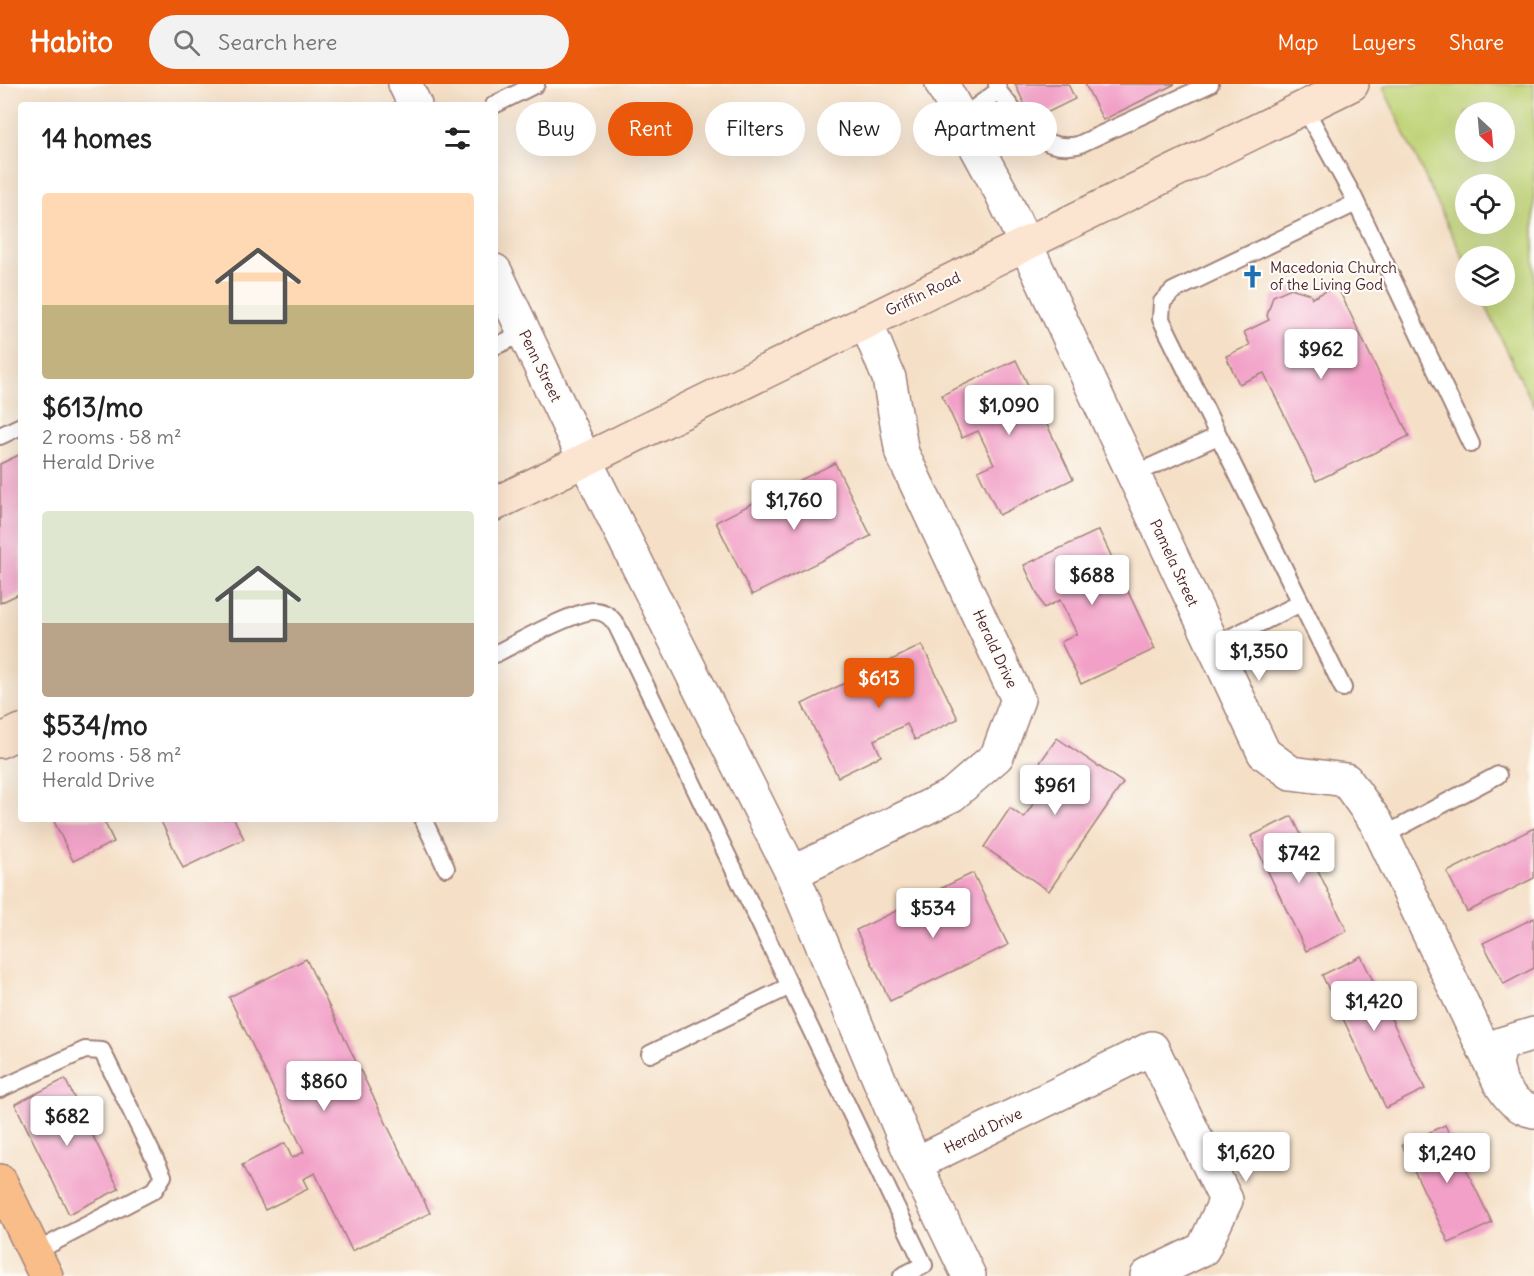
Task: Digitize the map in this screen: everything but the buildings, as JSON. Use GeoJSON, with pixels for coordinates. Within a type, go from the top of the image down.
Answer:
{"type":"FeatureCollection","features":[{"type":"Feature","properties":{"kind":"highway"},"geometry":{"type":"LineString","coordinates":[[0,1181],[41,1264]]}},
{"type":"Feature","properties":{"kind":"street"},"geometry":{"type":"LineString","coordinates":[[405,84],[414,102]]}},
{"type":"Feature","properties":{"kind":"street","name":"Pamela Street"},"geometry":{"type":"LineString","coordinates":[[942,84],[952,102]]}},
{"type":"Feature","properties":{"kind":"street","name":"Griffin Road"},"geometry":{"type":"LineString","coordinates":[[498,503],[1352,84]]}},
{"type":"Feature","properties":{"kind":"street","name":"Pamela Street"},"geometry":{"type":"LineString","coordinates":[[982,156],[1001,192],[1264,753],[1291,773],[1346,780],[1383,836],[1500,1083],[1510,1099],[1526,1110],[1534,1111]]}},
{"type":"Feature","properties":{"kind":"street","name":"Penn Street"},"geometry":{"type":"LineString","coordinates":[[498,277],[585,460]]}},
{"type":"Feature","properties":{"kind":"street","name":"Herald Drive"},"geometry":{"type":"LineString","coordinates":[[792,873],[952,795],[998,756],[1018,699],[902,453],[889,378],[866,322]]}},
{"type":"Feature","properties":{"kind":"street"},"geometry":{"type":"LineString","coordinates":[[585,460],[792,873],[915,1164],[969,1276]]}},
{"type":"Feature","properties":{"kind":"street"},"geometry":{"type":"LineString","coordinates":[[0,741],[18,732]]}},
{"type":"Feature","properties":{"kind":"street"},"geometry":{"type":"LineString","coordinates":[[1500,1083],[1496,1063],[1501,1044],[1534,1034]]}},
{"type":"Feature","properties":{"kind":"street","name":"Herald Drive"},"geometry":{"type":"LineString","coordinates":[[915,1164],[1152,1048],[1226,1200],[1203,1249],[1147,1276]]}},
{"type":"Feature","properties":{"kind":"lane"},"geometry":{"type":"LineString","coordinates":[[498,103],[536,84]]}},
{"type":"Feature","properties":{"kind":"lane"},"geometry":{"type":"LineString","coordinates":[[980,102],[997,87],[1042,143],[1061,148],[1078,145],[1210,84]]}},
{"type":"Feature","properties":{"kind":"lane"},"geometry":{"type":"LineString","coordinates":[[1304,107],[1356,203],[1471,444]]}},
{"type":"Feature","properties":{"kind":"lane"},"geometry":{"type":"LineString","coordinates":[[1343,688],[1161,319],[1162,302],[1173,291],[1356,203]]}},
{"type":"Feature","properties":{"kind":"lane"},"geometry":{"type":"LineString","coordinates":[[498,345],[525,333]]}},
{"type":"Feature","properties":{"kind":"lane"},"geometry":{"type":"LineString","coordinates":[[0,436],[18,427]]}},
{"type":"Feature","properties":{"kind":"lane"},"geometry":{"type":"LineString","coordinates":[[1133,475],[1218,436]]}},
{"type":"Feature","properties":{"kind":"lane"},"geometry":{"type":"LineString","coordinates":[[1213,646],[1300,603]]}},
{"type":"Feature","properties":{"kind":"lane"},"geometry":{"type":"LineString","coordinates":[[498,653],[584,612],[602,612],[610,617],[927,1271],[902,1276]]}},
{"type":"Feature","properties":{"kind":"lane"},"geometry":{"type":"LineString","coordinates":[[1383,836],[1498,775]]}},
{"type":"Feature","properties":{"kind":"lane"},"geometry":{"type":"LineString","coordinates":[[424,822],[446,868]]}},
{"type":"Feature","properties":{"kind":"lane"},"geometry":{"type":"LineString","coordinates":[[650,1054],[790,986]]}},
{"type":"Feature","properties":{"kind":"lane"},"geometry":{"type":"LineString","coordinates":[[0,1089],[85,1050],[102,1051],[163,1176],[154,1190],[41,1264]]}},
{"type":"Feature","properties":{"kind":"green space"},"geometry":{"type":"Polygon","coordinates":[[[1390,84],[1534,84],[1534,407],[1486,306],[1515,306],[1515,246],[1458,246],[1383,87],[1390,84]]]}},
{"type":"Feature","properties":{"kind":"place","name":"Macedonia Church of the Living God"},"geometry":{"type":"Point","coordinates":[1252,277]}}]}
